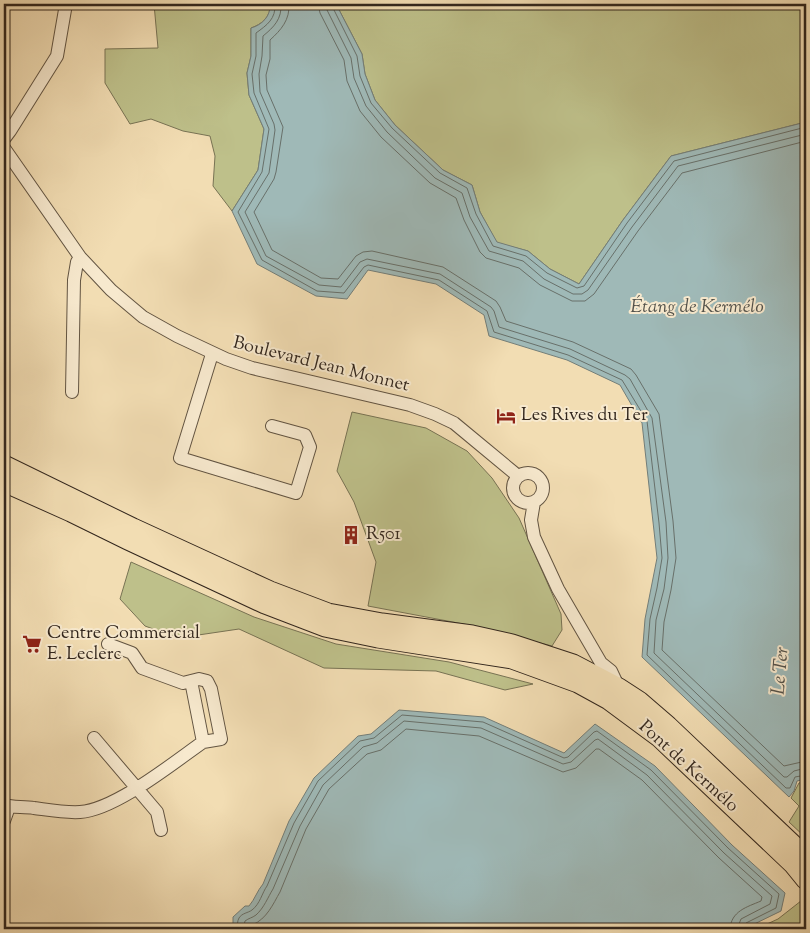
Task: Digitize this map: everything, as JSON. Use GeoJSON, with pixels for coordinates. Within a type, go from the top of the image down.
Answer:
{"type":"FeatureCollection","features":[{"type":"Feature","properties":{"kind":"main road"},"geometry":{"type":"LineString","coordinates":[[4,465],[130,534]]}},
{"type":"Feature","properties":{"kind":"main road"},"geometry":{"type":"LineString","coordinates":[[4,475],[73,505],[130,534]]}},
{"type":"Feature","properties":{"kind":"main road"},"geometry":{"type":"LineString","coordinates":[[4,482],[71,512],[130,534]]}},
{"type":"Feature","properties":{"kind":"main road"},"geometry":{"type":"LineString","coordinates":[[4,492],[130,534]]}},
{"type":"Feature","properties":{"kind":"main road","name":"Pont de Kermélo"},"geometry":{"type":"LineString","coordinates":[[130,534],[265,604],[325,627],[378,638],[512,659],[614,694],[659,737],[769,830]]}},
{"type":"Feature","properties":{"kind":"main road"},"geometry":{"type":"LineString","coordinates":[[769,830],[806,857]]}},
{"type":"Feature","properties":{"kind":"main road"},"geometry":{"type":"LineString","coordinates":[[769,830],[806,880]]}},
{"type":"Feature","properties":{"kind":"street"},"geometry":{"type":"LineString","coordinates":[[4,138],[10,132],[57,56],[66,4]]}},
{"type":"Feature","properties":{"kind":"street","name":"Boulevard Jean Monnet"},"geometry":{"type":"LineString","coordinates":[[4,148],[80,257],[111,290],[143,317],[212,354],[252,368],[410,404],[435,414],[454,423],[518,476]]}},
{"type":"Feature","properties":{"kind":"street"},"geometry":{"type":"LineString","coordinates":[[72,392],[74,280],[76,262],[80,257]]}},
{"type":"Feature","properties":{"kind":"street"},"geometry":{"type":"LineString","coordinates":[[212,354],[180,458],[296,493],[310,446],[305,435],[272,426]]}},
{"type":"Feature","properties":{"kind":"street"},"geometry":{"type":"LineString","coordinates":[[529,473],[540,479],[543,487],[541,496],[534,502],[520,501],[514,494],[513,484],[518,476],[529,473]]}},
{"type":"Feature","properties":{"kind":"street"},"geometry":{"type":"LineString","coordinates":[[534,502],[531,529],[538,546],[558,589],[601,663],[610,671],[614,694]]}},
{"type":"Feature","properties":{"kind":"street"},"geometry":{"type":"LineString","coordinates":[[4,821],[6,806],[24,806],[64,812],[93,810],[116,801],[203,742],[221,739],[211,689],[207,681],[199,679],[183,683],[142,668],[132,653],[108,644]]}},
{"type":"Feature","properties":{"kind":"street"},"geometry":{"type":"LineString","coordinates":[[191,681],[203,742]]}},
{"type":"Feature","properties":{"kind":"street"},"geometry":{"type":"LineString","coordinates":[[94,738],[157,812],[161,830]]}},
{"type":"Feature","properties":{"kind":"green space"},"geometry":{"type":"Polygon","coordinates":[[[154,4],[270,4],[269,13],[265,19],[251,28],[251,56],[247,73],[249,95],[264,129],[258,170],[232,211],[213,186],[215,156],[210,136],[183,131],[151,119],[130,124],[105,83],[105,49],[158,48],[154,4]]]}},
{"type":"Feature","properties":{"kind":"green space"},"geometry":{"type":"Polygon","coordinates":[[[336,4],[806,4],[806,122],[671,156],[623,220],[579,284],[550,269],[528,251],[497,243],[480,212],[472,185],[443,170],[395,125],[375,100],[365,74],[362,54],[336,4]]]}},
{"type":"Feature","properties":{"kind":"green space"},"geometry":{"type":"Polygon","coordinates":[[[352,412],[426,428],[467,451],[492,478],[519,518],[561,614],[562,630],[552,646],[474,626],[368,606],[376,562],[354,502],[337,471],[352,412]]]}},
{"type":"Feature","properties":{"kind":"green space"},"geometry":{"type":"Polygon","coordinates":[[[131,562],[254,617],[336,644],[449,662],[533,684],[505,690],[436,671],[324,668],[239,629],[178,638],[145,626],[120,599],[131,562]]]}},
{"type":"Feature","properties":{"kind":"green space"},"geometry":{"type":"Polygon","coordinates":[[[806,780],[806,838],[789,822],[799,806],[791,798],[799,783],[806,780]]]}},
{"type":"Feature","properties":{"kind":"green space"},"geometry":{"type":"Polygon","coordinates":[[[806,897],[806,929],[756,929],[778,919],[806,897]]]}},
{"type":"Feature","properties":{"kind":"water","name":"Étang de Kermélo"},"geometry":{"type":"Polygon","coordinates":[[[270,4],[336,4],[362,54],[365,74],[375,100],[395,125],[443,170],[472,185],[480,212],[497,242],[528,251],[550,269],[579,284],[623,220],[671,156],[806,122],[806,777],[797,781],[794,791],[789,797],[642,657],[645,619],[657,558],[642,423],[620,385],[567,360],[489,336],[484,315],[436,284],[368,270],[347,299],[316,296],[257,264],[232,211],[258,170],[264,129],[249,95],[247,73],[251,56],[251,28],[259,25],[265,19],[269,12],[270,4]]]}},
{"type":"Feature","properties":{"kind":"water"},"geometry":{"type":"Polygon","coordinates":[[[399,710],[484,717],[564,753],[595,724],[655,766],[732,845],[785,893],[781,911],[744,929],[226,929],[233,925],[233,917],[245,906],[249,906],[263,884],[289,821],[314,778],[358,736],[371,734],[399,710]]]}},
{"type":"Feature","properties":{"kind":"place","name":"Les Rives du Ter"},"geometry":{"type":"Point","coordinates":[506,416]}},
{"type":"Feature","properties":{"kind":"place","name":"R501"},"geometry":{"type":"Point","coordinates":[351,535]}},
{"type":"Feature","properties":{"kind":"place","name":"Centre Commercial E. Leclerc"},"geometry":{"type":"Point","coordinates":[32,644]}},
{"type":"Feature","properties":{"kind":"water label","name":"Le Ter"},"geometry":{"type":"Point","coordinates":[781,671]}}]}
